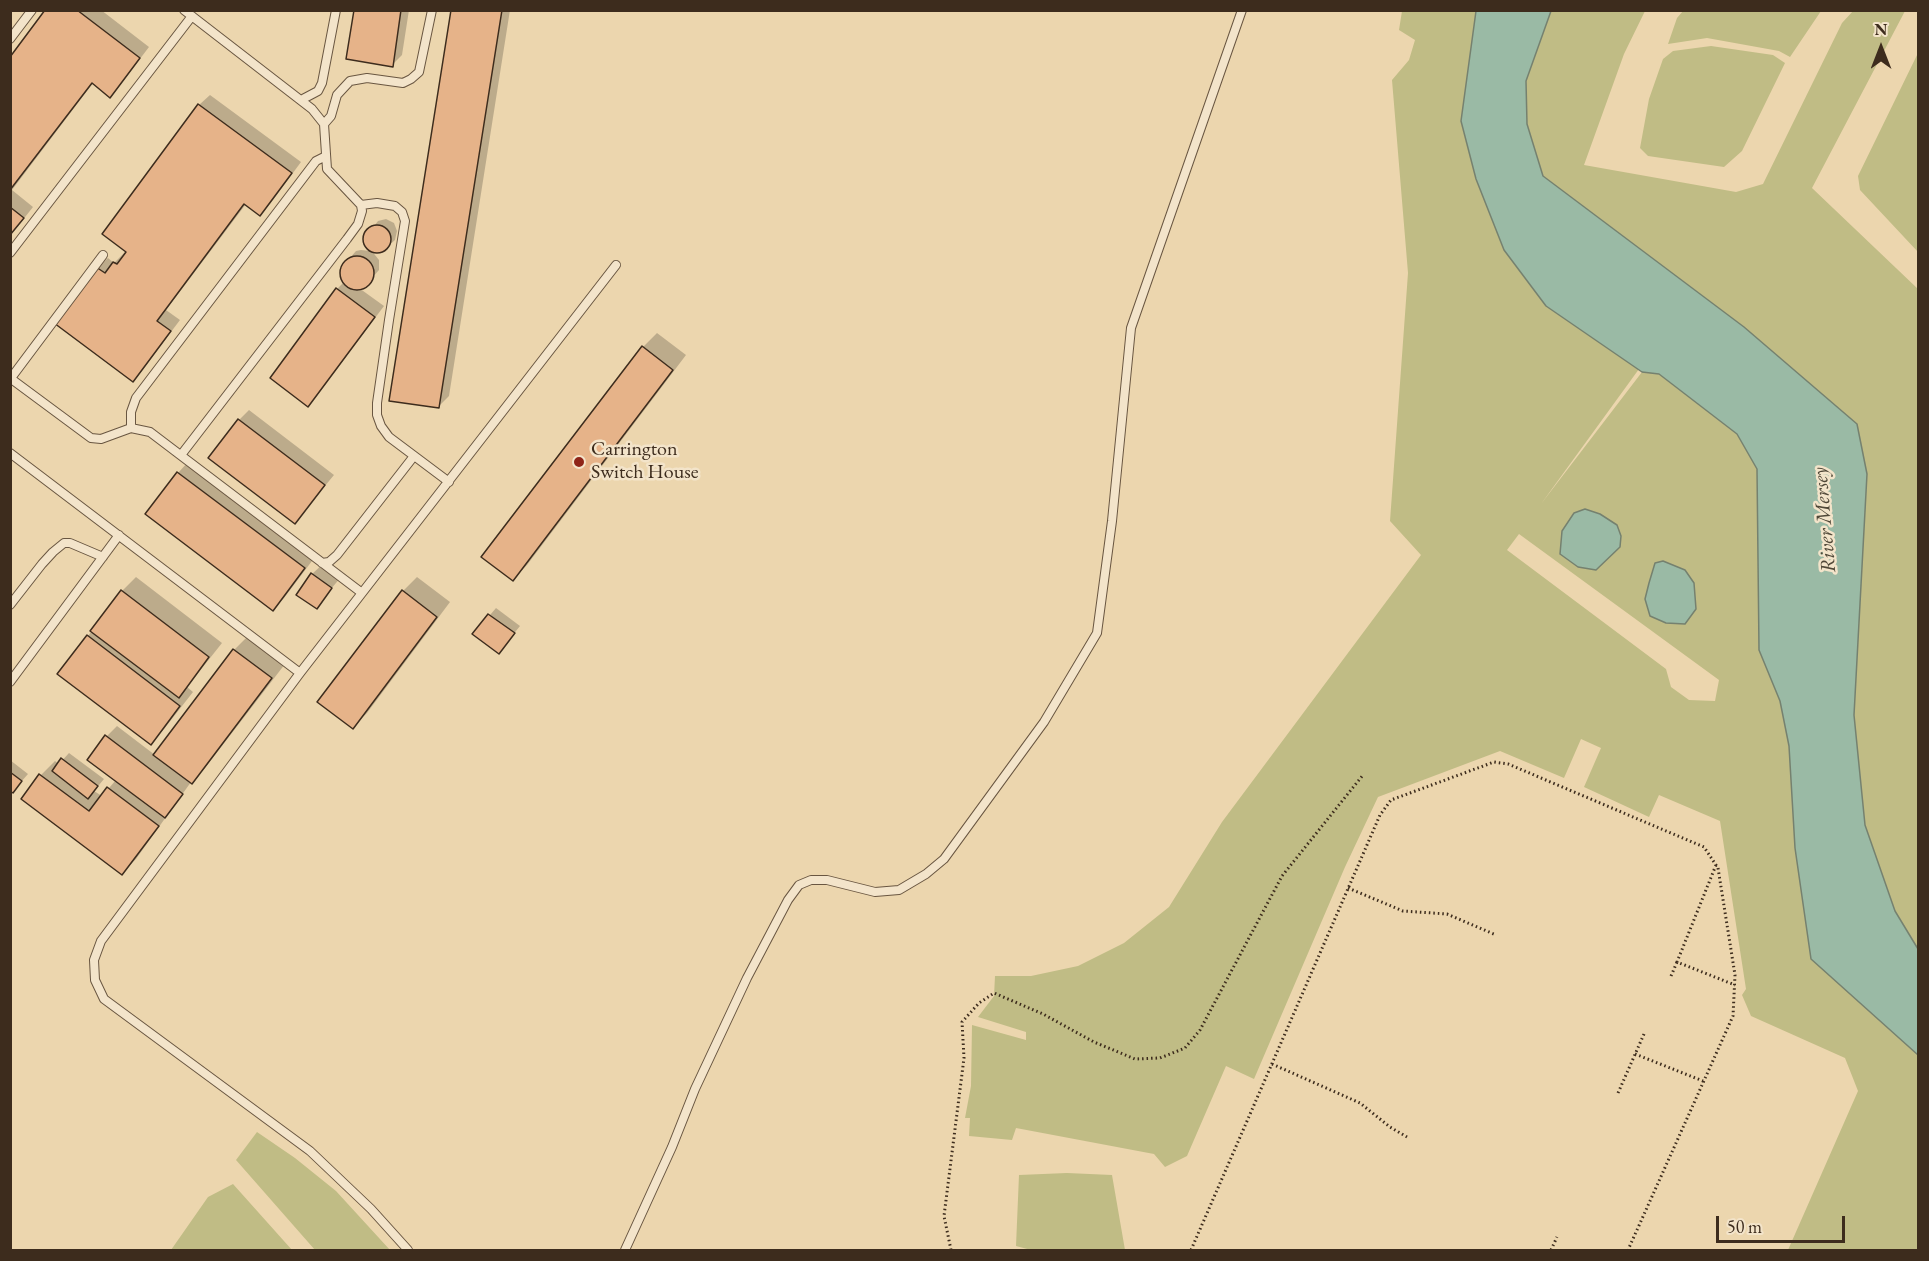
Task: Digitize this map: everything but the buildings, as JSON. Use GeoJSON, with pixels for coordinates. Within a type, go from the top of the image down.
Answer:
{"type":"FeatureCollection","features":[{"type":"Feature","properties":{"kind":"lane"},"geometry":{"type":"LineString","coordinates":[[10,39],[32,10]]}},
{"type":"Feature","properties":{"kind":"lane"},"geometry":{"type":"LineString","coordinates":[[181,455],[362,217],[361,205],[327,168],[324,157],[324,124],[312,109],[184,10]]}},
{"type":"Feature","properties":{"kind":"lane"},"geometry":{"type":"LineString","coordinates":[[301,100],[318,91],[322,83],[336,10]]}},
{"type":"Feature","properties":{"kind":"lane"},"geometry":{"type":"LineString","coordinates":[[324,124],[331,116],[337,95],[350,81],[367,78],[403,82],[419,72],[432,10]]}},
{"type":"Feature","properties":{"kind":"lane"},"geometry":{"type":"LineString","coordinates":[[625,1251],[747,978],[788,900],[799,885],[811,879],[827,880],[875,892],[899,890],[926,874],[944,859],[1044,722],[1096,633],[1112,521],[1131,328],[1242,10]]}},
{"type":"Feature","properties":{"kind":"lane"},"geometry":{"type":"LineString","coordinates":[[10,253],[192,16]]}},
{"type":"Feature","properties":{"kind":"lane"},"geometry":{"type":"LineString","coordinates":[[131,428],[131,412],[136,398],[316,161],[324,157]]}},
{"type":"Feature","properties":{"kind":"lane"},"geometry":{"type":"LineString","coordinates":[[361,205],[377,202],[395,206],[402,212],[405,221],[382,367],[377,415],[389,437],[449,482]]}},
{"type":"Feature","properties":{"kind":"lane"},"geometry":{"type":"LineString","coordinates":[[103,255],[11,378],[91,438],[101,439],[131,428],[150,432],[362,593]]}},
{"type":"Feature","properties":{"kind":"lane"},"geometry":{"type":"LineString","coordinates":[[408,1251],[371,1209],[310,1151],[104,999],[95,980],[94,960],[101,941],[300,673],[616,265]]}},
{"type":"Feature","properties":{"kind":"lane"},"geometry":{"type":"LineString","coordinates":[[10,453],[300,673]]}},
{"type":"Feature","properties":{"kind":"lane"},"geometry":{"type":"LineString","coordinates":[[322,563],[329,562],[337,555],[414,456]]}},
{"type":"Feature","properties":{"kind":"lane"},"geometry":{"type":"LineString","coordinates":[[10,682],[119,535]]}},
{"type":"Feature","properties":{"kind":"lane"},"geometry":{"type":"LineString","coordinates":[[10,605],[48,558],[64,543],[70,543],[103,557]]}},
{"type":"Feature","properties":{"kind":"path"},"geometry":{"type":"LineString","coordinates":[[1191,1250],[1380,815],[1391,800],[1494,762],[1508,764],[1704,847],[1716,865],[1732,949],[1733,1016],[1628,1251]]}},
{"type":"Feature","properties":{"kind":"path"},"geometry":{"type":"LineString","coordinates":[[951,1251],[944,1216],[964,1058],[962,1022],[979,1003],[994,993],[1043,1014],[1094,1042],[1136,1059],[1160,1058],[1185,1048],[1200,1030],[1282,876],[1363,775]]}},
{"type":"Feature","properties":{"kind":"path"},"geometry":{"type":"LineString","coordinates":[[1671,976],[1716,865]]}},
{"type":"Feature","properties":{"kind":"path"},"geometry":{"type":"LineString","coordinates":[[1348,888],[1403,911],[1447,914],[1496,935]]}},
{"type":"Feature","properties":{"kind":"path"},"geometry":{"type":"LineString","coordinates":[[1677,962],[1734,985]]}},
{"type":"Feature","properties":{"kind":"path"},"geometry":{"type":"LineString","coordinates":[[1618,1093],[1644,1034]]}},
{"type":"Feature","properties":{"kind":"path"},"geometry":{"type":"LineString","coordinates":[[1635,1054],[1703,1081]]}},
{"type":"Feature","properties":{"kind":"path"},"geometry":{"type":"LineString","coordinates":[[1272,1064],[1360,1103],[1390,1127],[1407,1137]]}},
{"type":"Feature","properties":{"kind":"path"},"geometry":{"type":"LineString","coordinates":[[1551,1251],[1557,1237]]}},
{"type":"Feature","properties":{"kind":"shaded area"},"geometry":{"type":"Polygon","coordinates":[[[1402,11],[1476,11],[1461,122],[1476,179],[1504,250],[1546,306],[1639,369],[1541,504],[1642,372],[1659,374],[1737,434],[1757,469],[1759,650],[1780,701],[1789,746],[1811,958],[1918,1055],[1918,1250],[1788,1250],[1858,1091],[1845,1058],[1751,1016],[1742,995],[1746,989],[1720,821],[1659,795],[1649,817],[1584,787],[1601,748],[1581,739],[1564,778],[1500,751],[1378,797],[1345,867],[1254,1079],[1226,1066],[1187,1156],[1165,1167],[1154,1154],[1016,1128],[1012,1140],[969,1136],[970,1118],[965,1118],[971,1086],[972,1025],[1026,1040],[1026,1032],[978,1017],[994,996],[995,976],[1031,976],[1078,966],[1124,943],[1169,907],[1222,822],[1421,555],[1390,521],[1408,273],[1392,80],[1409,60],[1415,40],[1399,30],[1402,11]],[[1519,534],[1507,550],[1666,669],[1671,687],[1689,700],[1715,701],[1719,680],[1519,534]]]}},
{"type":"Feature","properties":{"kind":"shaded area"},"geometry":{"type":"Polygon","coordinates":[[[1551,11],[1645,11],[1624,54],[1584,165],[1736,192],[1763,184],[1842,23],[1853,11],[1905,11],[1812,188],[1918,289],[1918,949],[1895,911],[1865,825],[1854,715],[1867,474],[1857,424],[1744,327],[1543,176],[1527,124],[1526,81],[1551,11]]]}},
{"type":"Feature","properties":{"kind":"shaded area"},"geometry":{"type":"Polygon","coordinates":[[[1683,11],[1821,11],[1790,57],[1779,51],[1707,38],[1668,44],[1677,18],[1683,11]]]}},
{"type":"Feature","properties":{"kind":"shaded area"},"geometry":{"type":"Polygon","coordinates":[[[1711,46],[1773,55],[1785,63],[1742,151],[1724,167],[1648,156],[1640,148],[1649,99],[1663,59],[1673,51],[1711,46]]]}},
{"type":"Feature","properties":{"kind":"shaded area"},"geometry":{"type":"Polygon","coordinates":[[[1918,53],[1918,252],[1860,190],[1858,176],[1918,53]]]}},
{"type":"Feature","properties":{"kind":"shaded area"},"geometry":{"type":"Polygon","coordinates":[[[257,1132],[295,1158],[336,1191],[390,1250],[315,1250],[236,1160],[257,1132]]]}},
{"type":"Feature","properties":{"kind":"shaded area"},"geometry":{"type":"Polygon","coordinates":[[[1067,1173],[1112,1175],[1125,1250],[1031,1250],[1016,1246],[1019,1175],[1067,1173]]]}},
{"type":"Feature","properties":{"kind":"shaded area"},"geometry":{"type":"Polygon","coordinates":[[[233,1184],[292,1250],[171,1250],[208,1197],[233,1184]]]}},
{"type":"Feature","properties":{"kind":"water","name":"River Mersey"},"geometry":{"type":"Polygon","coordinates":[[[1476,11],[1551,11],[1526,81],[1527,124],[1543,176],[1744,327],[1857,424],[1867,474],[1854,715],[1865,825],[1895,911],[1918,949],[1918,1055],[1811,959],[1795,848],[1789,746],[1780,701],[1759,650],[1757,469],[1737,434],[1659,374],[1642,372],[1546,306],[1504,250],[1476,179],[1461,121],[1476,11]]]}},
{"type":"Feature","properties":{"kind":"water"},"geometry":{"type":"Polygon","coordinates":[[[1585,509],[1600,514],[1617,525],[1621,536],[1620,547],[1596,570],[1578,567],[1560,554],[1562,531],[1574,513],[1585,509]]]}},
{"type":"Feature","properties":{"kind":"water"},"geometry":{"type":"Polygon","coordinates":[[[1663,561],[1685,570],[1694,583],[1696,609],[1685,624],[1666,623],[1650,616],[1645,599],[1655,563],[1663,561]]]}},
{"type":"Feature","properties":{"kind":"place","name":"Carrington Switch House"},"geometry":{"type":"Point","coordinates":[579,462]}}]}
